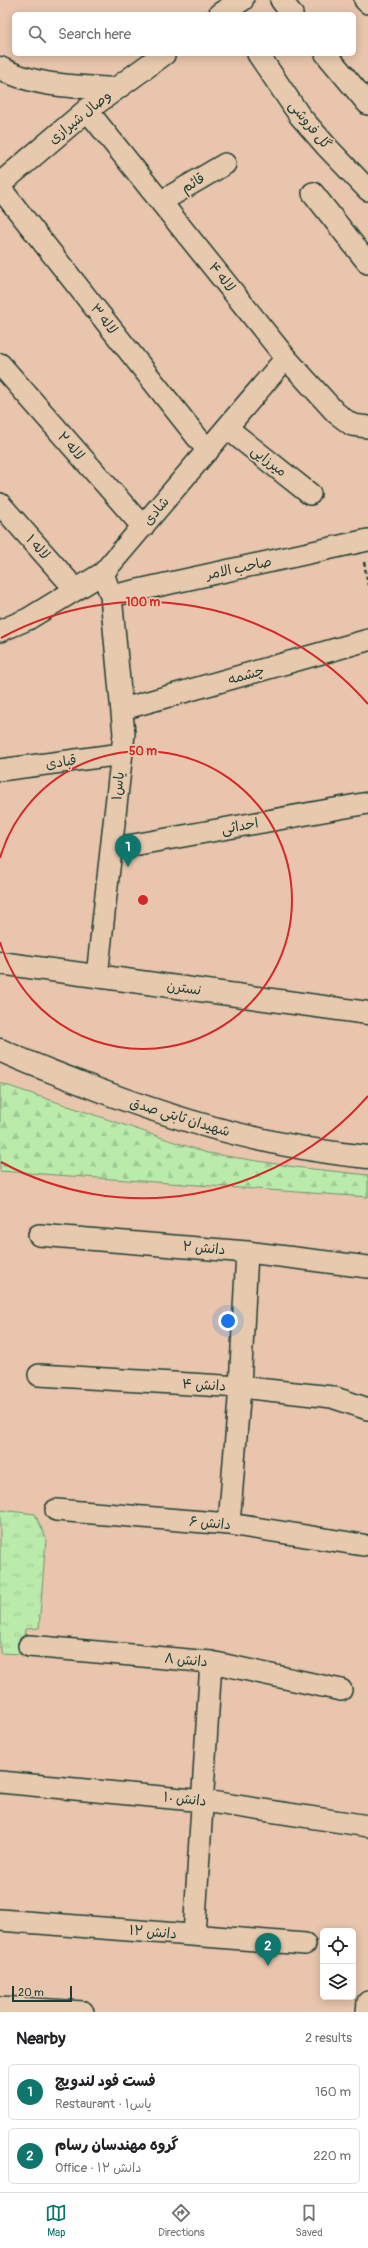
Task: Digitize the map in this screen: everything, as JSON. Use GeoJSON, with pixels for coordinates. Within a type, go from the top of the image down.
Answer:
{"type":"FeatureCollection","features":[{"type":"Feature","properties":{"kind":"street"},"geometry":{"type":"LineString","coordinates":[[281,0],[290,12]]}},
{"type":"Feature","properties":{"kind":"street"},"geometry":{"type":"LineString","coordinates":[[365,0],[368,3]]}},
{"type":"Feature","properties":{"kind":"street","name":"وصال شیرازی"},"geometry":{"type":"LineString","coordinates":[[0,184],[87,110],[115,88],[161,56]]}},
{"type":"Feature","properties":{"kind":"street","name":"گل فروشی"},"geometry":{"type":"LineString","coordinates":[[259,56],[300,116],[368,190]]}},
{"type":"Feature","properties":{"kind":"street"},"geometry":{"type":"LineString","coordinates":[[328,56],[368,104]]}},
{"type":"Feature","properties":{"kind":"street"},"geometry":{"type":"LineString","coordinates":[[0,68],[30,80],[62,86],[115,88]]}},
{"type":"Feature","properties":{"kind":"street","name":"لاله ۴"},"geometry":{"type":"LineString","coordinates":[[87,110],[162,201],[286,358],[336,413],[352,425],[368,427]]}},
{"type":"Feature","properties":{"kind":"street","name":"قائم"},"geometry":{"type":"LineString","coordinates":[[162,201],[225,164]]}},
{"type":"Feature","properties":{"kind":"street","name":"لاله ۳"},"geometry":{"type":"LineString","coordinates":[[0,188],[208,451]]}},
{"type":"Feature","properties":{"kind":"street"},"geometry":{"type":"LineString","coordinates":[[313,193],[368,263]]}},
{"type":"Feature","properties":{"kind":"street","name":"شادی"},"geometry":{"type":"LineString","coordinates":[[0,631],[28,618],[103,573],[286,358]]}},
{"type":"Feature","properties":{"kind":"street","name":"لاله ۲"},"geometry":{"type":"LineString","coordinates":[[0,364],[143,527]]}},
{"type":"Feature","properties":{"kind":"street","name":"میرزایی"},"geometry":{"type":"LineString","coordinates":[[227,428],[310,494]]}},
{"type":"Feature","properties":{"kind":"street","name":"لاله ۱"},"geometry":{"type":"LineString","coordinates":[[0,504],[76,590]]}},
{"type":"Feature","properties":{"kind":"street","name":"صاحب الامر"},"geometry":{"type":"LineString","coordinates":[[111,596],[368,540]]}},
{"type":"Feature","properties":{"kind":"street","name":"یاس۱"},"geometry":{"type":"LineString","coordinates":[[97,976],[122,754],[123,709],[111,596],[103,573]]}},
{"type":"Feature","properties":{"kind":"street","name":"چشمه"},"geometry":{"type":"LineString","coordinates":[[123,709],[368,640]]}},
{"type":"Feature","properties":{"kind":"street","name":"قبادی"},"geometry":{"type":"LineString","coordinates":[[0,770],[122,754]]}},
{"type":"Feature","properties":{"kind":"street","name":"احداثی"},"geometry":{"type":"LineString","coordinates":[[111,849],[368,803]]}},
{"type":"Feature","properties":{"kind":"street","name":"نسترن"},"geometry":{"type":"LineString","coordinates":[[0,963],[368,1013]]}},
{"type":"Feature","properties":{"kind":"street","name":"شهیدان ثابتی صدق"},"geometry":{"type":"LineString","coordinates":[[0,1050],[118,1098],[224,1131],[341,1154],[368,1157]]}},
{"type":"Feature","properties":{"kind":"street","name":"دانش ۲"},"geometry":{"type":"LineString","coordinates":[[39,1235],[247,1252],[368,1266]]}},
{"type":"Feature","properties":{"kind":"street"},"geometry":{"type":"LineString","coordinates":[[229,1524],[240,1387],[247,1252]]}},
{"type":"Feature","properties":{"kind":"street","name":"دانش ۴"},"geometry":{"type":"LineString","coordinates":[[39,1375],[240,1387],[332,1397],[368,1409]]}},
{"type":"Feature","properties":{"kind":"street","name":"دانش ۶"},"geometry":{"type":"LineString","coordinates":[[56,1510],[229,1524],[363,1545]]}},
{"type":"Feature","properties":{"kind":"street","name":"دانش ۸"},"geometry":{"type":"LineString","coordinates":[[29,1646],[211,1662],[341,1690]]}},
{"type":"Feature","properties":{"kind":"street"},"geometry":{"type":"LineString","coordinates":[[194,1935],[204,1801],[211,1662]]}},
{"type":"Feature","properties":{"kind":"street","name":"دانش ۱۰"},"geometry":{"type":"LineString","coordinates":[[0,1782],[204,1801],[368,1826]]}},
{"type":"Feature","properties":{"kind":"street","name":"دانش ۱۲"},"geometry":{"type":"LineString","coordinates":[[0,1920],[305,1944]]}},
{"type":"Feature","properties":{"kind":"street"},"geometry":{"type":"LineString","coordinates":[[367,2012],[368,2002]]}},
{"type":"Feature","properties":{"kind":"street"},"geometry":{"type":"LineString","coordinates":[[0,2007],[84,2012]]}},
{"type":"Feature","properties":{"kind":"green space"},"geometry":{"type":"Polygon","coordinates":[[[0,1083],[207,1153],[295,1167],[368,1175],[368,1197],[0,1171],[0,1083]]]}},
{"type":"Feature","properties":{"kind":"green space"},"geometry":{"type":"Polygon","coordinates":[[[0,1510],[35,1514],[46,1538],[39,1628],[25,1629],[22,1654],[0,1653],[0,1510]]]}},
{"type":"Feature","properties":{"kind":"place","name":"فست فود لندویچ"},"geometry":{"type":"Point","coordinates":[128,867]}},
{"type":"Feature","properties":{"kind":"place","name":"گروه مهندسان رسام"},"geometry":{"type":"Point","coordinates":[268,1966]}}]}
